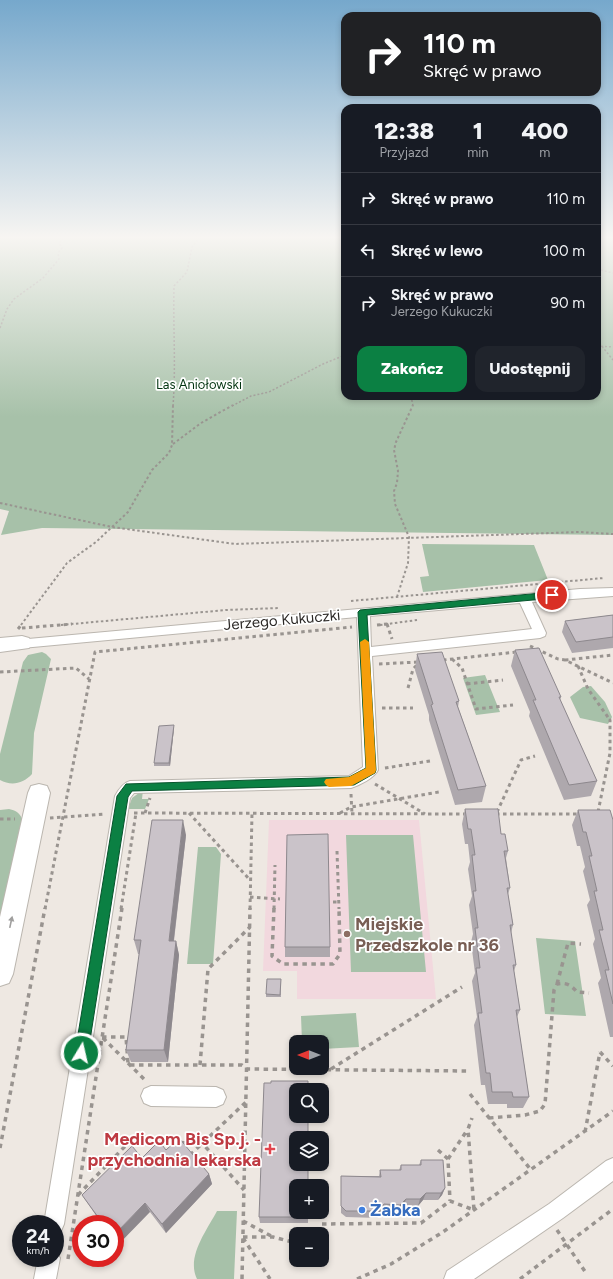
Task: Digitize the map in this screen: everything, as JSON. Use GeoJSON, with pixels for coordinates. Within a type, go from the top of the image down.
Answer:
{"type":"FeatureCollection","features":[{"type":"Feature","properties":{"kind":"street","name":"Jerzego Kukuczki"},"geometry":{"type":"LineString","coordinates":[[18,634],[71,640],[363,619],[399,603],[524,598],[613,592]]}},
{"type":"Feature","properties":{"kind":"street"},"geometry":{"type":"LineString","coordinates":[[365,658],[396,649],[540,633],[524,598]]}},
{"type":"Feature","properties":{"kind":"street"},"geometry":{"type":"LineString","coordinates":[[56,1215],[128,813],[122,796],[130,787],[361,776],[365,658],[363,619]]}},
{"type":"Feature","properties":{"kind":"street"},"geometry":{"type":"LineString","coordinates":[[0,645],[18,634]]}},
{"type":"Feature","properties":{"kind":"street"},"geometry":{"type":"LineString","coordinates":[[0,974],[39,793]]}},
{"type":"Feature","properties":{"kind":"street"},"geometry":{"type":"LineString","coordinates":[[149,1089],[216,1097]]}},
{"type":"Feature","properties":{"kind":"street"},"geometry":{"type":"LineString","coordinates":[[455,1279],[548,1216],[613,1168]]}},
{"type":"Feature","properties":{"kind":"street"},"geometry":{"type":"LineString","coordinates":[[45,1279],[54,1267]]}},
{"type":"Feature","properties":{"kind":"path"},"geometry":{"type":"LineString","coordinates":[[0,328],[3,317],[15,298]]}},
{"type":"Feature","properties":{"kind":"path"},"geometry":{"type":"LineString","coordinates":[[18,634],[67,563],[96,542],[128,512],[152,470],[169,453],[172,445],[172,416],[175,374],[173,330],[174,298]]}},
{"type":"Feature","properties":{"kind":"path"},"geometry":{"type":"LineString","coordinates":[[603,346],[613,347]]}},
{"type":"Feature","properties":{"kind":"path"},"geometry":{"type":"LineString","coordinates":[[603,346],[613,360]]}},
{"type":"Feature","properties":{"kind":"path"},"geometry":{"type":"LineString","coordinates":[[172,445],[201,423],[228,409],[237,402],[251,396],[268,392],[323,364],[341,357]]}},
{"type":"Feature","properties":{"kind":"path"},"geometry":{"type":"LineString","coordinates":[[399,603],[408,563],[409,537],[395,504],[394,491],[397,483],[398,471],[394,450],[396,442],[413,406],[412,400]]}},
{"type":"Feature","properties":{"kind":"path"},"geometry":{"type":"LineString","coordinates":[[0,503],[112,527],[235,544],[579,532],[613,534]]}},
{"type":"Feature","properties":{"kind":"path"},"geometry":{"type":"LineString","coordinates":[[344,602],[399,603],[604,578]]}},
{"type":"Feature","properties":{"kind":"path"},"geometry":{"type":"LineString","coordinates":[[18,634],[226,610],[284,608]]}},
{"type":"Feature","properties":{"kind":"path"},"geometry":{"type":"LineString","coordinates":[[0,1148],[95,652],[363,619],[387,623],[424,620]]}},
{"type":"Feature","properties":{"kind":"path"},"geometry":{"type":"LineString","coordinates":[[387,623],[396,649]]}},
{"type":"Feature","properties":{"kind":"path"},"geometry":{"type":"LineString","coordinates":[[509,637],[558,659],[565,660],[613,655]]}},
{"type":"Feature","properties":{"kind":"path"},"geometry":{"type":"LineString","coordinates":[[530,650],[538,650]]}},
{"type":"Feature","properties":{"kind":"path"},"geometry":{"type":"LineString","coordinates":[[438,660],[523,651]]}},
{"type":"Feature","properties":{"kind":"path"},"geometry":{"type":"LineString","coordinates":[[365,658],[400,664],[425,662]]}},
{"type":"Feature","properties":{"kind":"path"},"geometry":{"type":"LineString","coordinates":[[451,659],[462,668],[476,709],[513,705]]}},
{"type":"Feature","properties":{"kind":"path"},"geometry":{"type":"LineString","coordinates":[[565,660],[613,683]]}},
{"type":"Feature","properties":{"kind":"path"},"geometry":{"type":"LineString","coordinates":[[408,688],[413,670],[419,662]]}},
{"type":"Feature","properties":{"kind":"path"},"geometry":{"type":"LineString","coordinates":[[578,666],[588,689],[612,720],[610,753],[598,814],[605,814]]}},
{"type":"Feature","properties":{"kind":"path"},"geometry":{"type":"LineString","coordinates":[[0,672],[76,668],[90,680]]}},
{"type":"Feature","properties":{"kind":"path"},"geometry":{"type":"LineString","coordinates":[[467,684],[503,680]]}},
{"type":"Feature","properties":{"kind":"path"},"geometry":{"type":"LineString","coordinates":[[496,814],[521,760],[535,756]]}},
{"type":"Feature","properties":{"kind":"path"},"geometry":{"type":"LineString","coordinates":[[361,776],[430,761]]}},
{"type":"Feature","properties":{"kind":"path"},"geometry":{"type":"LineString","coordinates":[[361,776],[426,814]]}},
{"type":"Feature","properties":{"kind":"path"},"geometry":{"type":"LineString","coordinates":[[352,814],[351,807],[361,776]]}},
{"type":"Feature","properties":{"kind":"path"},"geometry":{"type":"LineString","coordinates":[[340,814],[351,807],[439,792]]}},
{"type":"Feature","properties":{"kind":"path"},"geometry":{"type":"LineString","coordinates":[[64,1240],[77,1195],[102,1037],[128,813]]}},
{"type":"Feature","properties":{"kind":"path"},"geometry":{"type":"LineString","coordinates":[[0,819],[62,818],[128,813],[474,814]]}},
{"type":"Feature","properties":{"kind":"path"},"geometry":{"type":"LineString","coordinates":[[190,813],[251,880]]}},
{"type":"Feature","properties":{"kind":"path"},"geometry":{"type":"LineString","coordinates":[[242,1279],[252,813]]}},
{"type":"Feature","properties":{"kind":"path"},"geometry":{"type":"LineString","coordinates":[[489,814],[582,814]]}},
{"type":"Feature","properties":{"kind":"path"},"geometry":{"type":"LineString","coordinates":[[275,864],[272,956],[283,964],[333,964],[340,954],[337,851]]}},
{"type":"Feature","properties":{"kind":"path"},"geometry":{"type":"LineString","coordinates":[[250,897],[280,898]]}},
{"type":"Feature","properties":{"kind":"path"},"geometry":{"type":"LineString","coordinates":[[333,902],[338,902]]}},
{"type":"Feature","properties":{"kind":"path"},"geometry":{"type":"LineString","coordinates":[[200,1065],[208,969],[250,927]]}},
{"type":"Feature","properties":{"kind":"path"},"geometry":{"type":"LineString","coordinates":[[489,1118],[526,1115],[540,1111],[545,1104],[554,990],[568,943],[581,944]]}},
{"type":"Feature","properties":{"kind":"path"},"geometry":{"type":"LineString","coordinates":[[557,984],[564,982],[571,984],[577,992],[589,993]]}},
{"type":"Feature","properties":{"kind":"path"},"geometry":{"type":"LineString","coordinates":[[330,1070],[462,987]]}},
{"type":"Feature","properties":{"kind":"path"},"geometry":{"type":"LineString","coordinates":[[102,1037],[126,1037],[129,1064]]}},
{"type":"Feature","properties":{"kind":"path"},"geometry":{"type":"LineString","coordinates":[[102,1037],[129,1064],[149,1089]]}},
{"type":"Feature","properties":{"kind":"path"},"geometry":{"type":"LineString","coordinates":[[584,1132],[600,1052],[613,1066]]}},
{"type":"Feature","properties":{"kind":"path"},"geometry":{"type":"LineString","coordinates":[[129,1064],[242,1065],[247,1069],[468,1071]]}},
{"type":"Feature","properties":{"kind":"path"},"geometry":{"type":"LineString","coordinates":[[470,1094],[531,1170]]}},
{"type":"Feature","properties":{"kind":"path"},"geometry":{"type":"LineString","coordinates":[[189,1156],[246,1102]]}},
{"type":"Feature","properties":{"kind":"path"},"geometry":{"type":"LineString","coordinates":[[357,1279],[391,1264],[443,1232],[613,1111]]}},
{"type":"Feature","properties":{"kind":"path"},"geometry":{"type":"LineString","coordinates":[[450,1201],[448,1159],[468,1129],[472,1118]]}},
{"type":"Feature","properties":{"kind":"path"},"geometry":{"type":"LineString","coordinates":[[468,1129],[474,1210]]}},
{"type":"Feature","properties":{"kind":"path"},"geometry":{"type":"LineString","coordinates":[[77,1195],[132,1139],[203,1144],[244,1190]]}},
{"type":"Feature","properties":{"kind":"path"},"geometry":{"type":"LineString","coordinates":[[438,1150],[448,1159]]}},
{"type":"Feature","properties":{"kind":"path"},"geometry":{"type":"LineString","coordinates":[[450,1201],[474,1210]]}},
{"type":"Feature","properties":{"kind":"path"},"geometry":{"type":"LineString","coordinates":[[322,1224],[421,1223],[450,1201]]}},
{"type":"Feature","properties":{"kind":"path"},"geometry":{"type":"LineString","coordinates":[[520,1279],[613,1209]]}},
{"type":"Feature","properties":{"kind":"path"},"geometry":{"type":"LineString","coordinates":[[548,1216],[586,1273]]}},
{"type":"Feature","properties":{"kind":"path"},"geometry":{"type":"LineString","coordinates":[[243,1221],[273,1237],[289,1241]]}},
{"type":"Feature","properties":{"kind":"path"},"geometry":{"type":"LineString","coordinates":[[243,1237],[273,1237]]}},
{"type":"Feature","properties":{"kind":"path"},"geometry":{"type":"LineString","coordinates":[[243,1237],[270,1279]]}},
{"type":"Feature","properties":{"kind":"shaded area","name":"Miejskie Przedszkole nr 36"},"geometry":{"type":"Polygon","coordinates":[[[269,820],[419,820],[436,999],[297,999],[297,971],[263,971],[269,820]]]}},
{"type":"Feature","properties":{"kind":"green space","name":"Las Aniołowski"},"geometry":{"type":"Polygon","coordinates":[[[0,298],[341,298],[341,400],[601,400],[601,298],[613,298],[613,535],[42,528],[1,535],[9,511],[0,509],[0,298]]]}},
{"type":"Feature","properties":{"kind":"green space"},"geometry":{"type":"Polygon","coordinates":[[[422,544],[534,545],[548,580],[423,592],[420,577],[429,576],[422,544]]]}},
{"type":"Feature","properties":{"kind":"green space"},"geometry":{"type":"Polygon","coordinates":[[[42,652],[51,659],[34,733],[32,774],[21,782],[4,782],[0,780],[0,754],[23,662],[28,655],[42,652]]]}},
{"type":"Feature","properties":{"kind":"green space"},"geometry":{"type":"Polygon","coordinates":[[[485,675],[500,712],[476,715],[463,678],[485,675]]]}},
{"type":"Feature","properties":{"kind":"green space"},"geometry":{"type":"Polygon","coordinates":[[[591,686],[605,702],[612,717],[608,724],[580,718],[570,697],[583,687],[591,686]]]}},
{"type":"Feature","properties":{"kind":"green space"},"geometry":{"type":"Polygon","coordinates":[[[143,790],[142,799],[149,799],[145,809],[128,809],[132,798],[143,790]]]}},
{"type":"Feature","properties":{"kind":"green space"},"geometry":{"type":"Polygon","coordinates":[[[9,809],[18,813],[23,821],[0,928],[0,810],[9,809]]]}},
{"type":"Feature","properties":{"kind":"green space"},"geometry":{"type":"Polygon","coordinates":[[[346,835],[413,835],[426,972],[351,972],[346,835]]]}},
{"type":"Feature","properties":{"kind":"green space"},"geometry":{"type":"Polygon","coordinates":[[[198,847],[216,847],[221,854],[213,964],[187,964],[198,847]]]}},
{"type":"Feature","properties":{"kind":"green space"},"geometry":{"type":"Polygon","coordinates":[[[536,938],[575,941],[586,1016],[545,1014],[536,938]]]}},
{"type":"Feature","properties":{"kind":"green space"},"geometry":{"type":"Polygon","coordinates":[[[356,1013],[359,1047],[329,1049],[329,1035],[302,1035],[301,1016],[356,1013]]]}},
{"type":"Feature","properties":{"kind":"green space"},"geometry":{"type":"Polygon","coordinates":[[[217,1211],[237,1211],[234,1279],[197,1279],[194,1271],[196,1253],[203,1235],[217,1211]]]}},
{"type":"Feature","properties":{"kind":"building"},"geometry":{"type":"Polygon","coordinates":[[[613,615],[613,637],[576,642],[565,621],[613,615]]]}},
{"type":"Feature","properties":{"kind":"building"},"geometry":{"type":"Polygon","coordinates":[[[539,648],[561,697],[559,697],[597,781],[569,785],[533,700],[536,700],[515,650],[539,648]]]}},
{"type":"Feature","properties":{"kind":"building"},"geometry":{"type":"Polygon","coordinates":[[[442,652],[459,701],[456,702],[486,786],[458,790],[431,705],[433,704],[417,654],[442,652]]]}},
{"type":"Feature","properties":{"kind":"building"},"geometry":{"type":"Polygon","coordinates":[[[174,725],[169,763],[154,763],[159,726],[174,725]]]}},
{"type":"Feature","properties":{"kind":"building"},"geometry":{"type":"Polygon","coordinates":[[[465,809],[498,809],[501,834],[505,834],[508,851],[504,851],[510,888],[507,888],[513,925],[510,925],[516,965],[513,965],[520,1010],[516,1010],[529,1097],[513,1097],[512,1092],[492,1092],[490,1073],[486,1073],[478,1013],[482,1013],[476,968],[480,968],[475,928],[478,928],[473,891],[476,891],[472,855],[475,855],[471,829],[468,829],[465,809]]]}},
{"type":"Feature","properties":{"kind":"building"},"geometry":{"type":"Polygon","coordinates":[[[578,810],[610,810],[613,820],[613,1004],[605,970],[609,970],[599,930],[603,930],[594,891],[597,891],[589,856],[592,856],[586,832],[583,832],[578,810]]]}},
{"type":"Feature","properties":{"kind":"building"},"geometry":{"type":"Polygon","coordinates":[[[152,820],[183,820],[169,941],[176,941],[164,1050],[126,1050],[141,940],[134,940],[152,820]]]}},
{"type":"Feature","properties":{"kind":"building"},"geometry":{"type":"Polygon","coordinates":[[[328,834],[330,947],[285,947],[287,835],[328,834]]]}},
{"type":"Feature","properties":{"kind":"building"},"geometry":{"type":"Polygon","coordinates":[[[267,979],[281,979],[280,995],[266,994],[267,979]]]}},
{"type":"Feature","properties":{"kind":"building"},"geometry":{"type":"Polygon","coordinates":[[[271,1081],[308,1081],[308,1083],[289,1083],[289,1123],[308,1123],[308,1131],[289,1131],[289,1171],[308,1171],[308,1179],[289,1179],[289,1217],[259,1217],[264,1083],[271,1083],[271,1081]]]}},
{"type":"Feature","properties":{"kind":"building"},"geometry":{"type":"Polygon","coordinates":[[[179,1138],[209,1174],[162,1224],[145,1203],[124,1225],[124,1215],[97,1215],[82,1195],[132,1146],[142,1158],[159,1141],[166,1150],[179,1138]]]}},
{"type":"Feature","properties":{"kind":"building"},"geometry":{"type":"Polygon","coordinates":[[[421,1160],[443,1160],[445,1188],[441,1193],[426,1193],[420,1199],[406,1199],[400,1205],[384,1204],[378,1211],[346,1211],[341,1206],[341,1176],[381,1177],[380,1170],[401,1170],[401,1165],[421,1165],[421,1160]]]}},
{"type":"Feature","properties":{"kind":"slow traffic"},"geometry":{"type":"LineString","coordinates":[[329,782],[351,782],[371,770],[365,642]]}},
{"type":"Feature","properties":{"kind":"place","name":"Miejskie Przedszkole nr 36"},"geometry":{"type":"Point","coordinates":[347,934]}},
{"type":"Feature","properties":{"kind":"place","name":"Medicom Bis Sp.j. - przychodnia lekarska"},"geometry":{"type":"Point","coordinates":[270,1149]}},
{"type":"Feature","properties":{"kind":"place","name":"Żabka"},"geometry":{"type":"Point","coordinates":[362,1210]}},
{"type":"Feature","properties":{"kind":"route"},"geometry":{"type":"LineString","coordinates":[[81,1053],[122,796],[130,787],[351,782],[371,770],[363,612],[552,595]]}}]}
